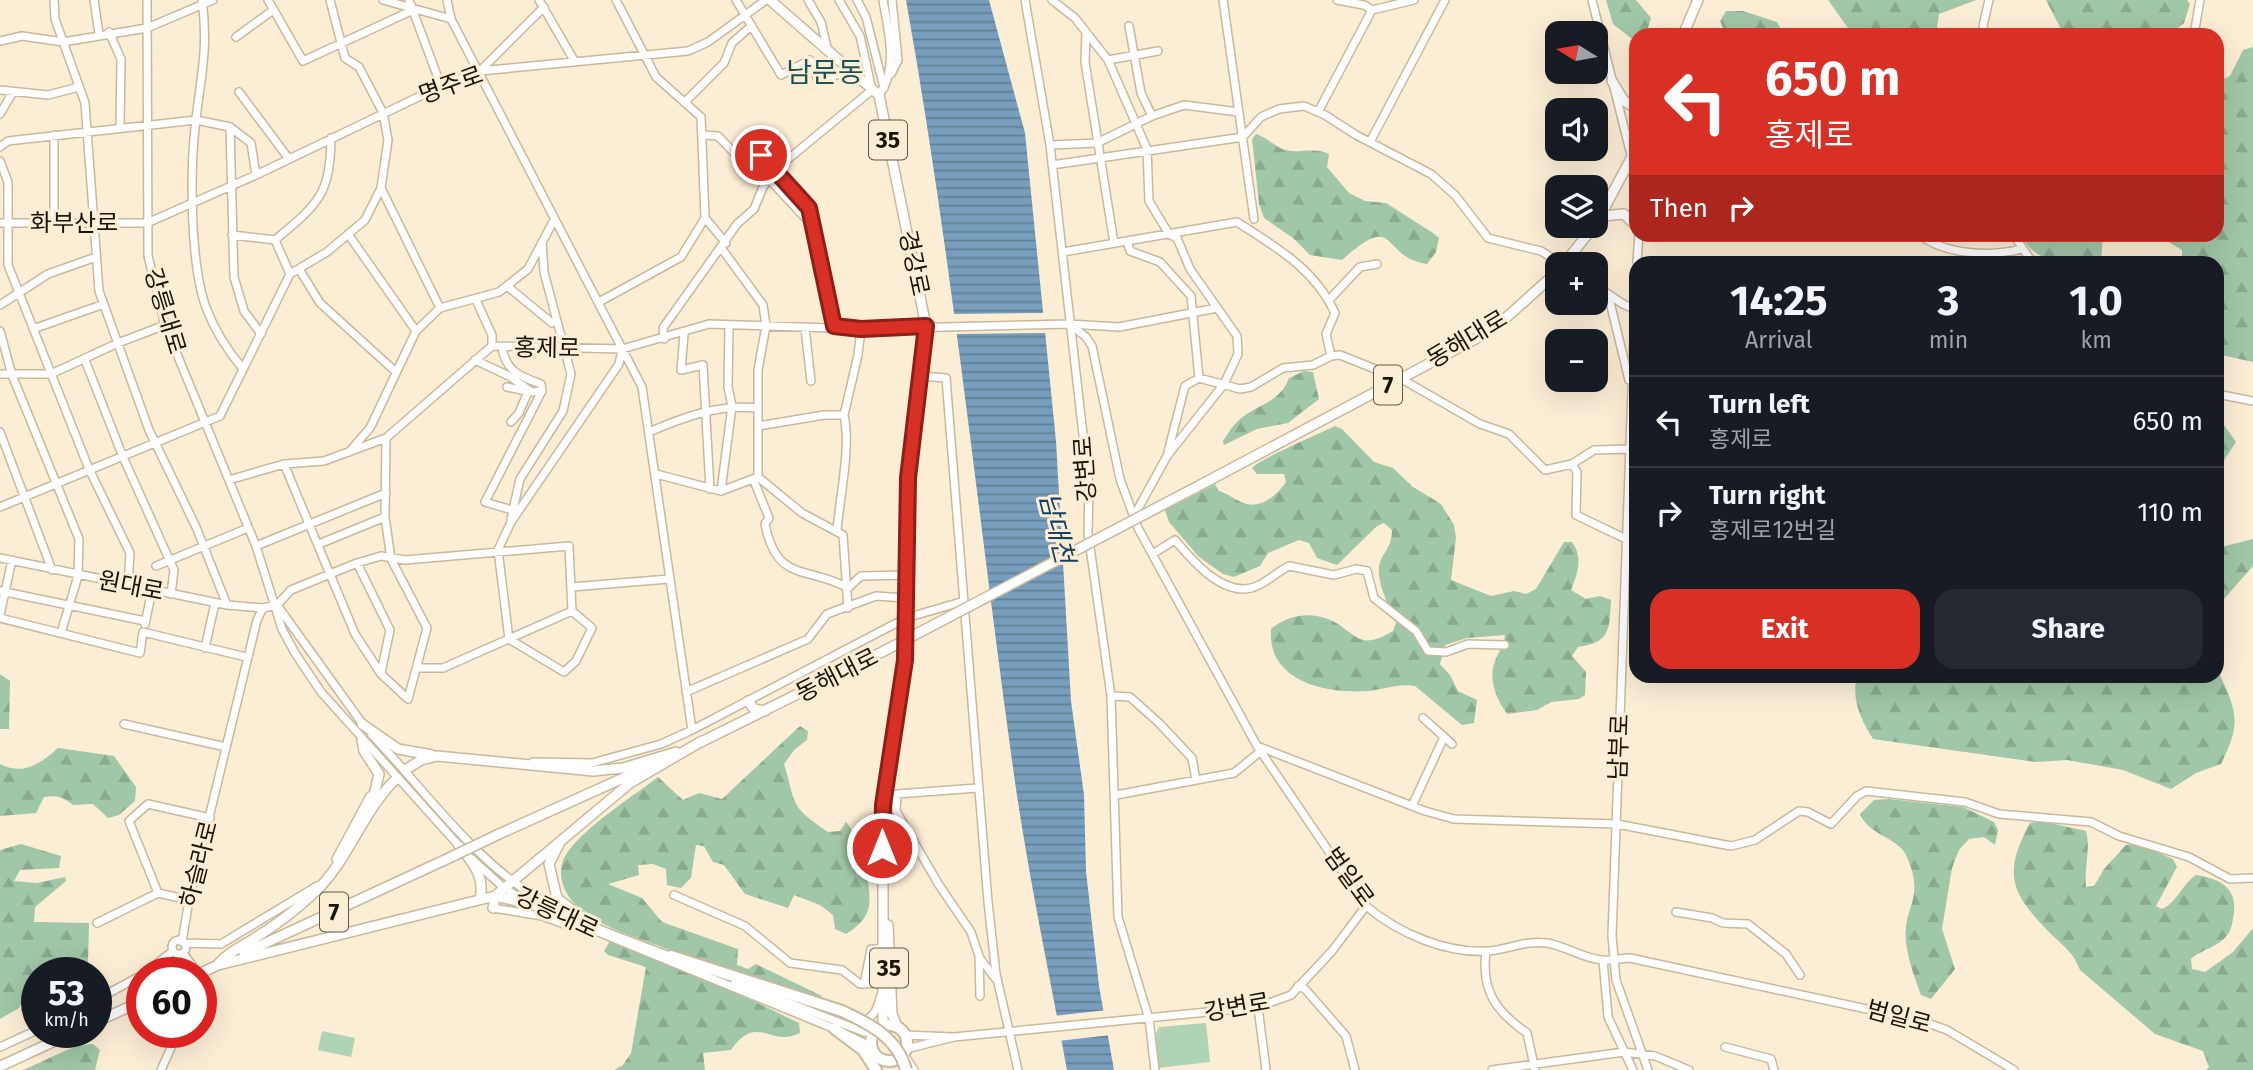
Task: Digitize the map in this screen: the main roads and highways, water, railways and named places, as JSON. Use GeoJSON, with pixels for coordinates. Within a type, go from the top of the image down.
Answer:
{"type":"FeatureCollection","features":[{"type":"Feature","properties":{"kind":"highway"},"geometry":{"type":"LineString","coordinates":[[671,957],[842,1011],[867,1022],[890,1040],[906,1070]]}},
{"type":"Feature","properties":{"kind":"highway"},"geometry":{"type":"LineString","coordinates":[[841,1027],[863,1050],[876,1070]]}},
{"type":"Feature","properties":{"kind":"highway"},"geometry":{"type":"LineString","coordinates":[[878,1030],[901,1031]]}},
{"type":"Feature","properties":{"kind":"highway","name":"35"},"geometry":{"type":"LineString","coordinates":[[878,1030],[872,1046],[881,1058]]}},
{"type":"Feature","properties":{"kind":"highway","name":"35"},"geometry":{"type":"LineString","coordinates":[[900,1058],[901,1031]]}},
{"type":"Feature","properties":{"kind":"highway"},"geometry":{"type":"LineString","coordinates":[[887,1070],[881,1058],[900,1058]]}},
{"type":"Feature","properties":{"kind":"main road","name":"경강로"},"geometry":{"type":"LineString","coordinates":[[768,0],[849,71],[878,91],[926,326],[908,478],[906,618],[901,697],[884,795],[884,909],[881,949],[883,984],[878,1030]]}},
{"type":"Feature","properties":{"kind":"main road"},"geometry":{"type":"LineString","coordinates":[[1686,28],[1698,0]]}},
{"type":"Feature","properties":{"kind":"main road"},"geometry":{"type":"LineString","coordinates":[[1612,81],[1624,101],[1629,104]]}},
{"type":"Feature","properties":{"kind":"main road"},"geometry":{"type":"LineString","coordinates":[[1608,202],[1629,164]]}},
{"type":"Feature","properties":{"kind":"main road"},"geometry":{"type":"LineString","coordinates":[[1608,219],[1624,214],[1629,219]]}},
{"type":"Feature","properties":{"kind":"main road"},"geometry":{"type":"LineString","coordinates":[[1573,252],[1584,238]]}},
{"type":"Feature","properties":{"kind":"main road","name":"동해대로"},"geometry":{"type":"LineString","coordinates":[[218,965],[698,743],[884,651],[1481,336],[1545,283]]}},
{"type":"Feature","properties":{"kind":"main road"},"geometry":{"type":"LineString","coordinates":[[748,701],[754,709],[765,711]]}},
{"type":"Feature","properties":{"kind":"main road"},"geometry":{"type":"LineString","coordinates":[[362,724],[404,750],[437,756],[593,771],[643,764],[698,743]]}},
{"type":"Feature","properties":{"kind":"main road"},"geometry":{"type":"LineString","coordinates":[[218,965],[229,952],[288,915],[334,870],[376,795],[377,772],[364,751],[362,740]]}},
{"type":"Feature","properties":{"kind":"main road"},"geometry":{"type":"LineString","coordinates":[[218,965],[479,903],[495,896],[630,783],[698,743]]}},
{"type":"Feature","properties":{"kind":"main road"},"geometry":{"type":"LineString","coordinates":[[405,770],[421,760],[437,756]]}},
{"type":"Feature","properties":{"kind":"main road"},"geometry":{"type":"LineString","coordinates":[[363,821],[397,778]]}},
{"type":"Feature","properties":{"kind":"main road"},"geometry":{"type":"LineString","coordinates":[[563,837],[549,864],[550,877],[557,898],[589,927]]}},
{"type":"Feature","properties":{"kind":"main road"},"geometry":{"type":"LineString","coordinates":[[459,846],[479,874],[482,890],[479,903]]}},
{"type":"Feature","properties":{"kind":"main road"},"geometry":{"type":"LineString","coordinates":[[495,896],[530,904]]}},
{"type":"Feature","properties":{"kind":"main road"},"geometry":{"type":"LineString","coordinates":[[493,908],[495,896]]}},
{"type":"Feature","properties":{"kind":"main road","name":"경강로"},"geometry":{"type":"LineString","coordinates":[[884,909],[888,923],[892,1014],[901,1031]]}},
{"type":"Feature","properties":{"kind":"main road"},"geometry":{"type":"LineString","coordinates":[[0,1067],[40,1048]]}},
{"type":"Feature","properties":{"kind":"water","name":"남대천"},"geometry":{"type":"Polygon","coordinates":[[[906,0],[989,0],[1025,133],[1056,441],[1071,701],[1084,795],[1086,871],[1099,986],[1114,1070],[1067,1070],[1020,812],[951,290],[906,0]]]}},
{"type":"Feature","properties":{"kind":"district","name":"남문동"},"geometry":{"type":"Point","coordinates":[825,72]}}]}
